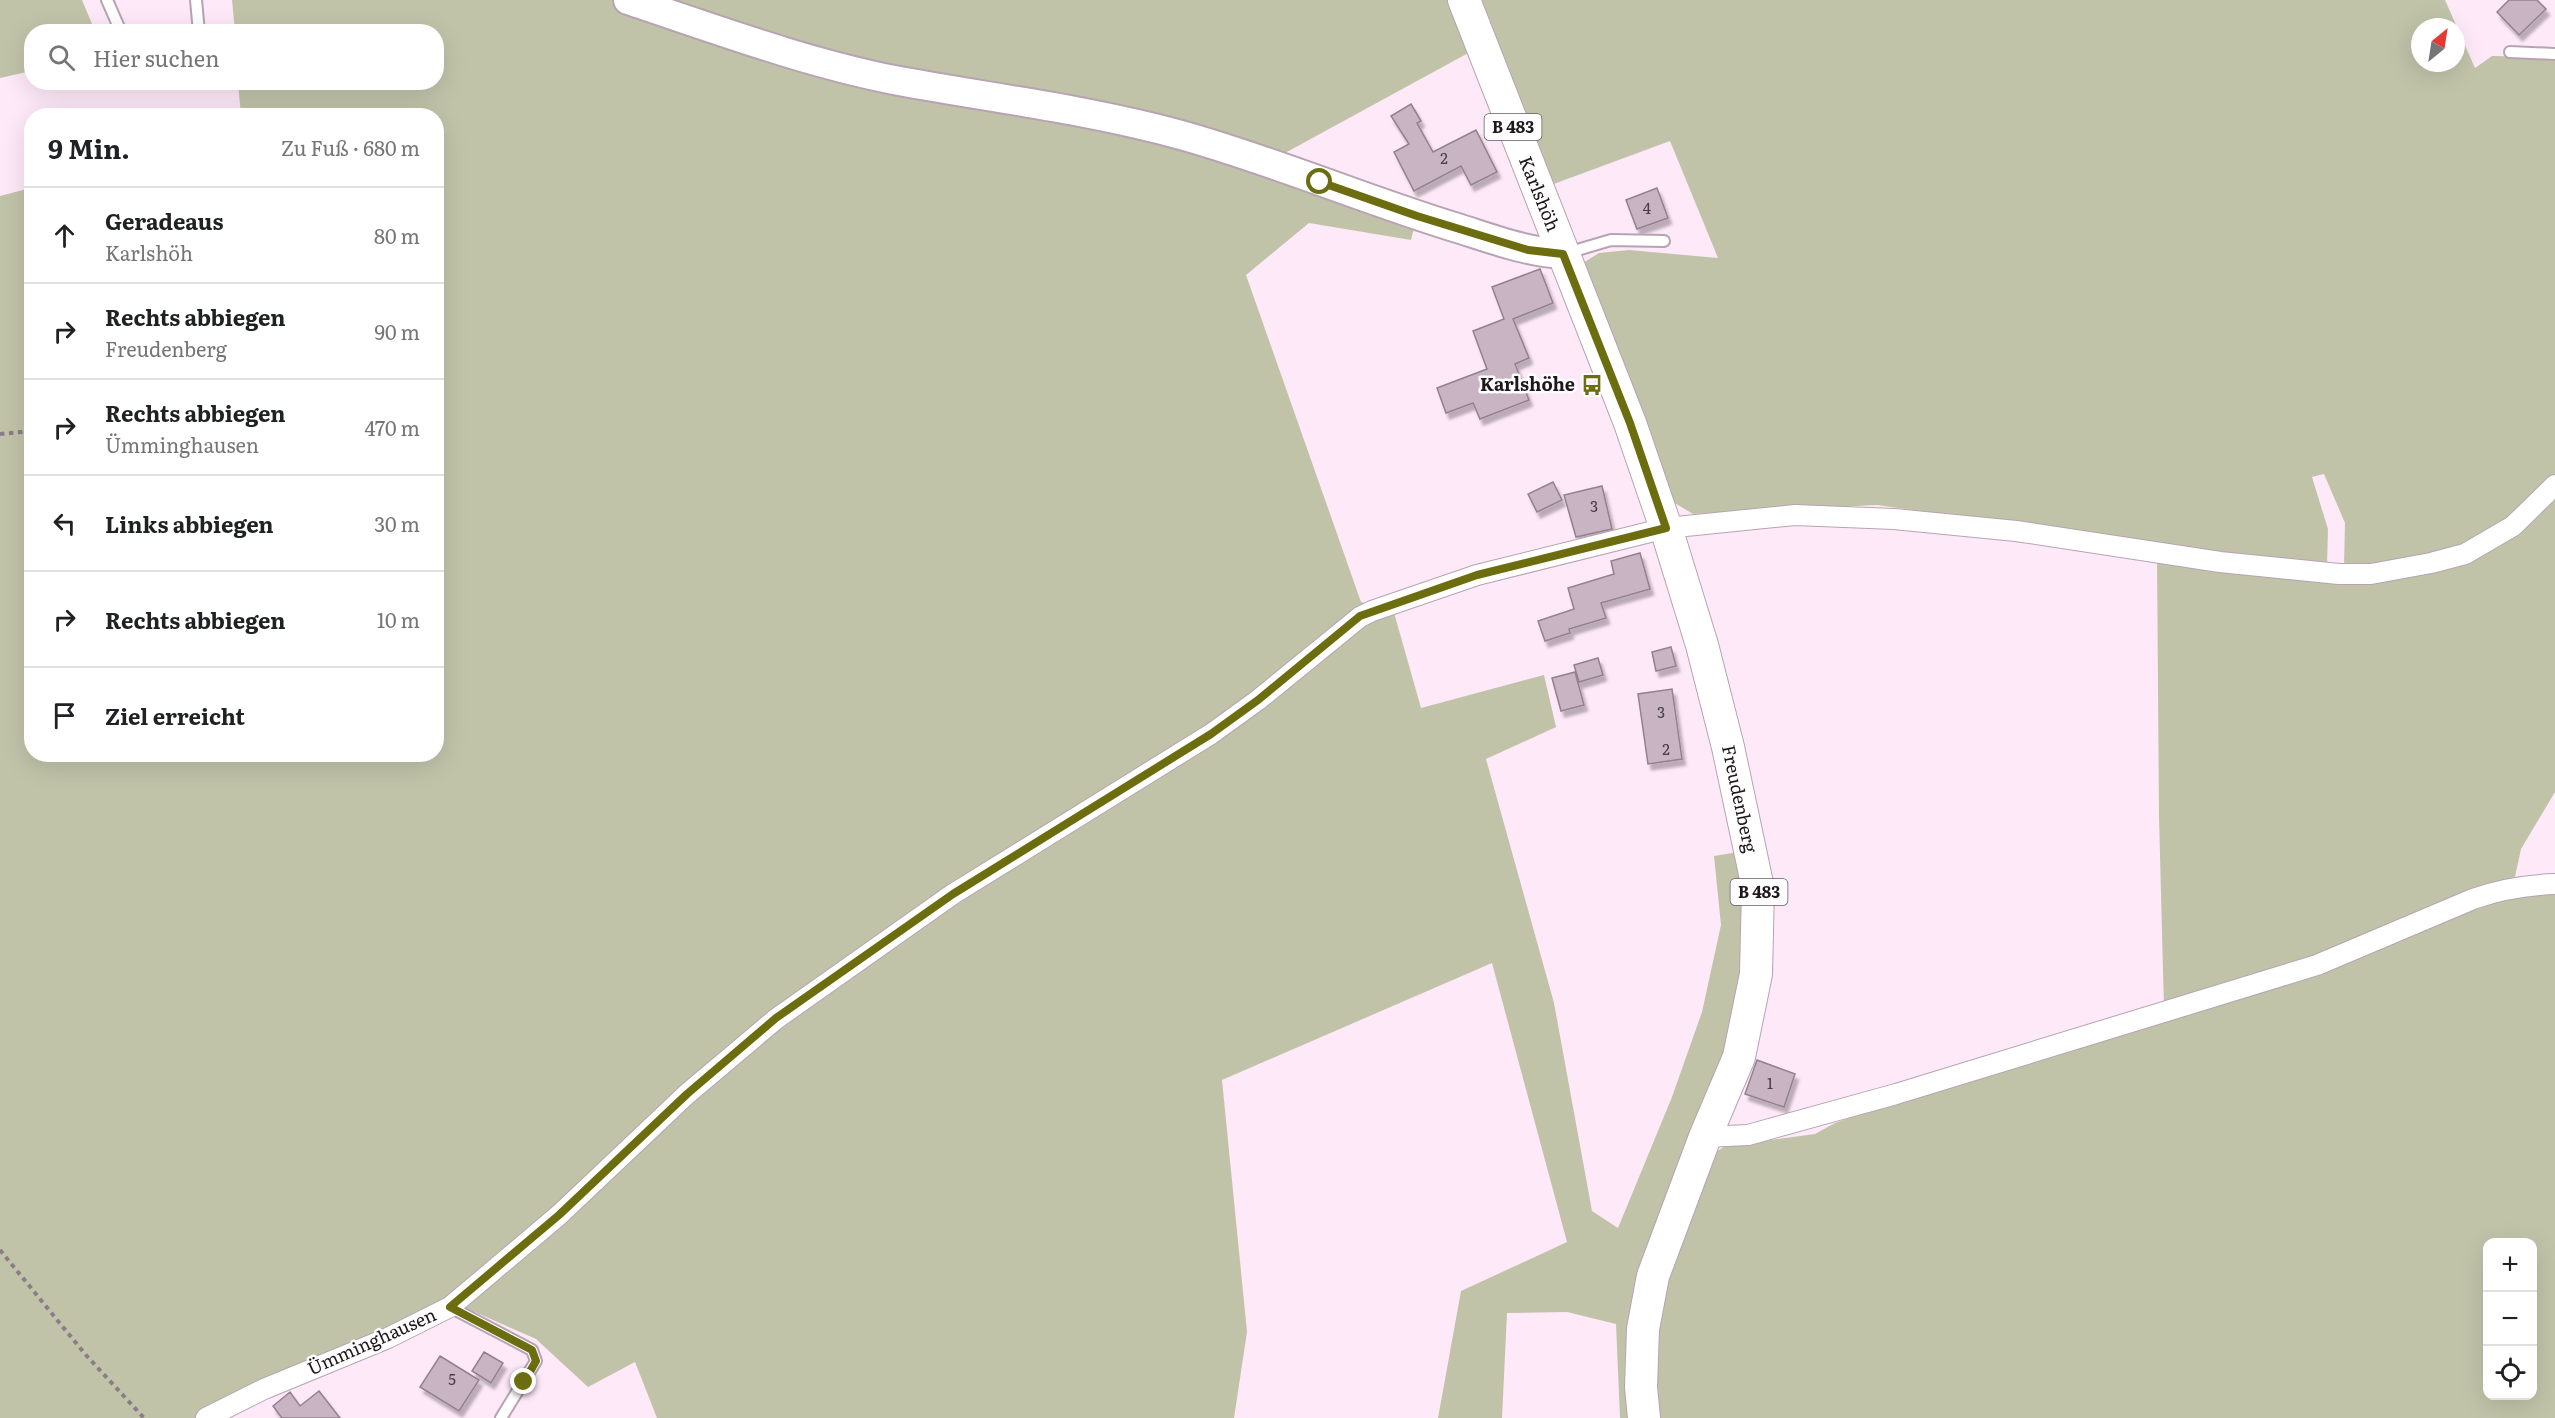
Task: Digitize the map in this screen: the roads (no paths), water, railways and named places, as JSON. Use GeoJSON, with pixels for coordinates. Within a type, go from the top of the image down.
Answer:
{"type":"FeatureCollection","features":[{"type":"Feature","properties":{"kind":"main road","name":"Karlshöh"},"geometry":{"type":"LineString","coordinates":[[628,0],[800,56],[893,79],[1124,120],[1235,152],[1417,216],[1528,250],[1563,254],[1464,0]]}},
{"type":"Feature","properties":{"kind":"main road","name":"Freudenberg"},"geometry":{"type":"LineString","coordinates":[[1563,254],[1630,423],[1666,528],[1702,645],[1725,735],[1758,888],[1758,949],[1752,998],[1739,1057],[1705,1137],[1653,1276],[1643,1329],[1641,1387],[1644,1418]]}},
{"type":"Feature","properties":{"kind":"street","name":"Ümminghausen"},"geometry":{"type":"LineString","coordinates":[[206,1418],[264,1389],[388,1338],[450,1307],[559,1215],[687,1094],[776,1018],[953,894],[1211,734],[1258,700],[1360,616],[1477,575],[1666,528],[1795,515],[1894,519],[2016,531],[2278,568],[2339,574],[2371,574],[2432,563],[2465,554],[2513,526],[2555,485]]}},
{"type":"Feature","properties":{"kind":"street"},"geometry":{"type":"LineString","coordinates":[[1705,1137],[1748,1135],[1896,1094],[2317,965],[2499,890],[2555,884]]}},
{"type":"Feature","properties":{"kind":"lane"},"geometry":{"type":"LineString","coordinates":[[107,0],[118,24]]}},
{"type":"Feature","properties":{"kind":"lane"},"geometry":{"type":"LineString","coordinates":[[196,0],[199,24]]}},
{"type":"Feature","properties":{"kind":"lane"},"geometry":{"type":"LineString","coordinates":[[2510,52],[2555,54]]}},
{"type":"Feature","properties":{"kind":"lane","name":"Karlshöh"},"geometry":{"type":"LineString","coordinates":[[1563,254],[1611,240],[1664,241]]}},
{"type":"Feature","properties":{"kind":"lane"},"geometry":{"type":"LineString","coordinates":[[450,1307],[532,1350],[536,1361],[501,1418]]}},
{"type":"Feature","properties":{"kind":"place","name":"Karlshöhe"},"geometry":{"type":"Point","coordinates":[1592,385]}}]}
